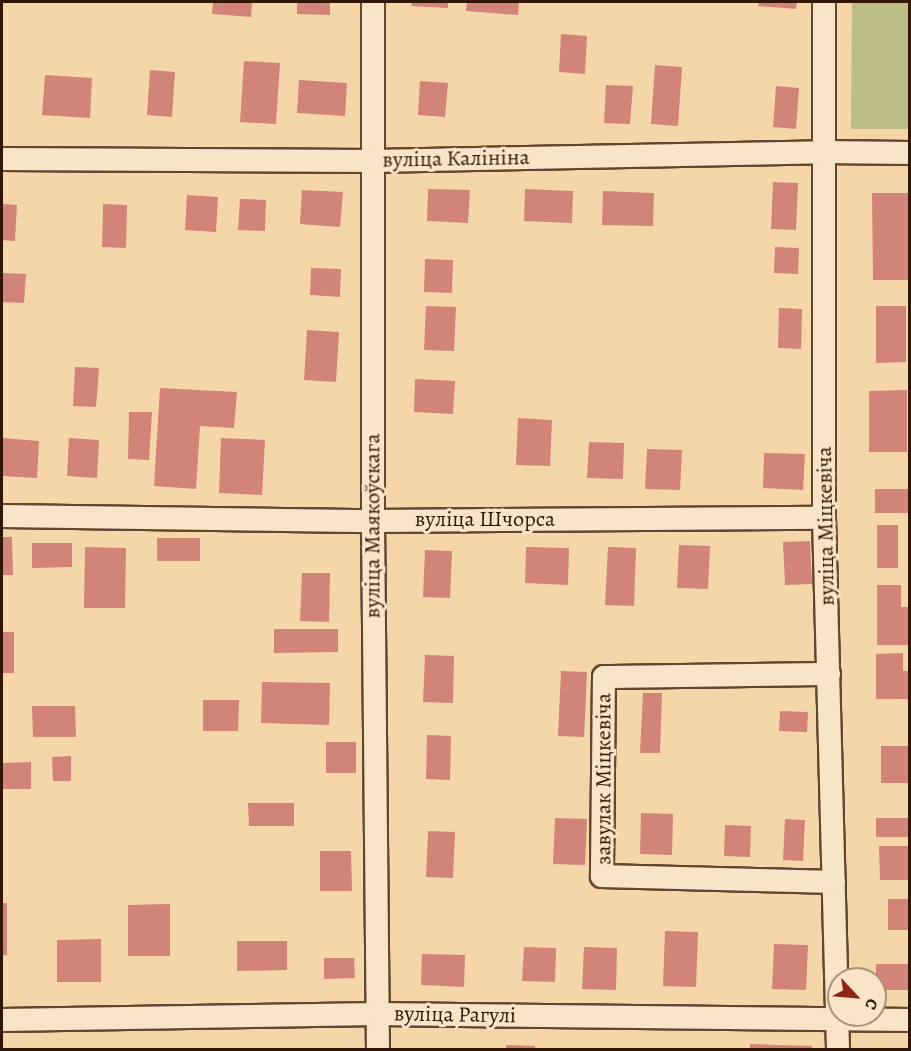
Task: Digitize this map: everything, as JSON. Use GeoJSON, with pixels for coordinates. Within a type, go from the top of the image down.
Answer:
{"type":"FeatureCollection","features":[{"type":"Feature","properties":{"kind":"street","name":"вуліца Маякоўскага"},"geometry":{"type":"LineString","coordinates":[[373,2],[373,521],[378,1050]]}},
{"type":"Feature","properties":{"kind":"street","name":"вуліца Міцкевіча"},"geometry":{"type":"LineString","coordinates":[[824,2],[824,519],[836,967]]}},
{"type":"Feature","properties":{"kind":"street","name":"вуліца Калініна"},"geometry":{"type":"LineString","coordinates":[[2,159],[372,161],[824,152],[909,153]]}},
{"type":"Feature","properties":{"kind":"street","name":"вуліца Шчорса"},"geometry":{"type":"LineString","coordinates":[[2,516],[373,521],[824,519]]}},
{"type":"Feature","properties":{"kind":"street","name":"завулак Міцкевіча"},"geometry":{"type":"LineString","coordinates":[[829,674],[604,677],[602,876],[834,882]]}},
{"type":"Feature","properties":{"kind":"street","name":"вуліца Рагулі"},"geometry":{"type":"LineString","coordinates":[[2,1020],[378,1014],[827,1021]]}},
{"type":"Feature","properties":{"kind":"street","name":"вуліца Рагулі"},"geometry":{"type":"LineString","coordinates":[[887,1020],[909,1020]]}},
{"type":"Feature","properties":{"kind":"street","name":"вуліца Міцкевіча"},"geometry":{"type":"LineString","coordinates":[[838,1027],[838,1050]]}},
{"type":"Feature","properties":{"kind":"green space"},"geometry":{"type":"Polygon","coordinates":[[[852,2],[909,2],[909,129],[851,129],[852,2]]]}},
{"type":"Feature","properties":{"kind":"building"},"geometry":{"type":"Polygon","coordinates":[[[213,2],[252,2],[251,17],[212,14],[213,2]]]}},
{"type":"Feature","properties":{"kind":"building"},"geometry":{"type":"Polygon","coordinates":[[[297,2],[330,2],[330,15],[297,14],[297,2]]]}},
{"type":"Feature","properties":{"kind":"building"},"geometry":{"type":"Polygon","coordinates":[[[412,2],[448,2],[448,8],[411,6],[412,2]]]}},
{"type":"Feature","properties":{"kind":"building"},"geometry":{"type":"Polygon","coordinates":[[[467,2],[519,2],[518,15],[466,11],[467,2]]]}},
{"type":"Feature","properties":{"kind":"building"},"geometry":{"type":"Polygon","coordinates":[[[759,2],[797,2],[796,9],[758,6],[759,2]]]}},
{"type":"Feature","properties":{"kind":"building"},"geometry":{"type":"Polygon","coordinates":[[[561,34],[587,36],[585,74],[559,72],[561,34]]]}},
{"type":"Feature","properties":{"kind":"building"},"geometry":{"type":"Polygon","coordinates":[[[244,61],[280,63],[276,124],[240,122],[244,61]]]}},
{"type":"Feature","properties":{"kind":"building"},"geometry":{"type":"Polygon","coordinates":[[[655,65],[682,67],[678,126],[651,124],[655,65]]]}},
{"type":"Feature","properties":{"kind":"building"},"geometry":{"type":"Polygon","coordinates":[[[150,70],[175,72],[172,117],[147,115],[150,70]]]}},
{"type":"Feature","properties":{"kind":"building"},"geometry":{"type":"Polygon","coordinates":[[[45,75],[92,78],[90,118],[42,115],[45,75]]]}},
{"type":"Feature","properties":{"kind":"building"},"geometry":{"type":"Polygon","coordinates":[[[299,80],[347,83],[345,116],[297,113],[299,80]]]}},
{"type":"Feature","properties":{"kind":"building"},"geometry":{"type":"Polygon","coordinates":[[[420,81],[448,83],[445,117],[418,115],[420,81]]]}},
{"type":"Feature","properties":{"kind":"building"},"geometry":{"type":"Polygon","coordinates":[[[606,85],[633,86],[630,124],[604,123],[606,85]]]}},
{"type":"Feature","properties":{"kind":"building"},"geometry":{"type":"Polygon","coordinates":[[[776,86],[799,88],[796,129],[773,127],[776,86]]]}},
{"type":"Feature","properties":{"kind":"building"},"geometry":{"type":"Polygon","coordinates":[[[773,182],[798,183],[796,230],[771,229],[773,182]]]}},
{"type":"Feature","properties":{"kind":"building"},"geometry":{"type":"Polygon","coordinates":[[[428,189],[470,190],[468,223],[427,221],[428,189]]]}},
{"type":"Feature","properties":{"kind":"building"},"geometry":{"type":"Polygon","coordinates":[[[525,189],[573,191],[572,223],[524,221],[525,189]]]}},
{"type":"Feature","properties":{"kind":"building"},"geometry":{"type":"Polygon","coordinates":[[[302,190],[343,192],[340,227],[300,224],[302,190]]]}},
{"type":"Feature","properties":{"kind":"building"},"geometry":{"type":"Polygon","coordinates":[[[603,191],[654,193],[653,226],[602,225],[603,191]]]}},
{"type":"Feature","properties":{"kind":"building"},"geometry":{"type":"Polygon","coordinates":[[[872,193],[910,193],[910,280],[873,280],[872,193]]]}},
{"type":"Feature","properties":{"kind":"building"},"geometry":{"type":"Polygon","coordinates":[[[187,195],[218,197],[216,232],[185,230],[187,195]]]}},
{"type":"Feature","properties":{"kind":"building"},"geometry":{"type":"Polygon","coordinates":[[[240,199],[266,200],[265,231],[238,230],[240,199]]]}},
{"type":"Feature","properties":{"kind":"building"},"geometry":{"type":"Polygon","coordinates":[[[2,204],[17,205],[15,241],[2,240],[2,204]]]}},
{"type":"Feature","properties":{"kind":"building"},"geometry":{"type":"Polygon","coordinates":[[[103,204],[127,205],[126,248],[102,247],[103,204]]]}},
{"type":"Feature","properties":{"kind":"building"},"geometry":{"type":"Polygon","coordinates":[[[775,247],[799,248],[798,274],[774,273],[775,247]]]}},
{"type":"Feature","properties":{"kind":"building"},"geometry":{"type":"Polygon","coordinates":[[[425,259],[453,260],[452,293],[424,292],[425,259]]]}},
{"type":"Feature","properties":{"kind":"building"},"geometry":{"type":"Polygon","coordinates":[[[311,268],[341,269],[340,297],[310,295],[311,268]]]}},
{"type":"Feature","properties":{"kind":"building"},"geometry":{"type":"Polygon","coordinates":[[[2,273],[26,274],[24,303],[2,302],[2,273]]]}},
{"type":"Feature","properties":{"kind":"building"},"geometry":{"type":"Polygon","coordinates":[[[426,306],[456,307],[454,351],[424,350],[426,306]]]}},
{"type":"Feature","properties":{"kind":"building"},"geometry":{"type":"Polygon","coordinates":[[[876,306],[906,306],[906,362],[876,363],[876,306]]]}},
{"type":"Feature","properties":{"kind":"building"},"geometry":{"type":"Polygon","coordinates":[[[779,308],[802,309],[801,349],[778,348],[779,308]]]}},
{"type":"Feature","properties":{"kind":"building"},"geometry":{"type":"Polygon","coordinates":[[[307,330],[339,332],[336,382],[304,380],[307,330]]]}},
{"type":"Feature","properties":{"kind":"building"},"geometry":{"type":"Polygon","coordinates":[[[75,367],[99,368],[96,407],[73,406],[75,367]]]}},
{"type":"Feature","properties":{"kind":"building"},"geometry":{"type":"Polygon","coordinates":[[[415,379],[455,381],[453,414],[414,412],[415,379]]]}},
{"type":"Feature","properties":{"kind":"building"},"geometry":{"type":"Polygon","coordinates":[[[160,388],[237,392],[234,428],[200,426],[196,489],[154,486],[160,388]]]}},
{"type":"Feature","properties":{"kind":"building"},"geometry":{"type":"Polygon","coordinates":[[[907,390],[907,452],[869,452],[869,391],[907,390]]]}},
{"type":"Feature","properties":{"kind":"building"},"geometry":{"type":"Polygon","coordinates":[[[129,412],[152,412],[149,460],[128,459],[129,412]]]}},
{"type":"Feature","properties":{"kind":"building"},"geometry":{"type":"Polygon","coordinates":[[[518,418],[552,420],[550,466],[516,465],[518,418]]]}},
{"type":"Feature","properties":{"kind":"building"},"geometry":{"type":"Polygon","coordinates":[[[2,438],[39,441],[37,478],[2,476],[2,438]]]}},
{"type":"Feature","properties":{"kind":"building"},"geometry":{"type":"Polygon","coordinates":[[[69,438],[99,440],[97,478],[67,476],[69,438]]]}},
{"type":"Feature","properties":{"kind":"building"},"geometry":{"type":"Polygon","coordinates":[[[221,438],[265,440],[262,495],[219,493],[221,438]]]}},
{"type":"Feature","properties":{"kind":"building"},"geometry":{"type":"Polygon","coordinates":[[[589,442],[624,443],[623,479],[587,478],[589,442]]]}},
{"type":"Feature","properties":{"kind":"building"},"geometry":{"type":"Polygon","coordinates":[[[647,449],[682,450],[680,490],[645,489],[647,449]]]}},
{"type":"Feature","properties":{"kind":"building"},"geometry":{"type":"Polygon","coordinates":[[[764,453],[805,454],[803,490],[763,488],[764,453]]]}},
{"type":"Feature","properties":{"kind":"building"},"geometry":{"type":"Polygon","coordinates":[[[875,489],[910,489],[910,513],[875,513],[875,489]]]}},
{"type":"Feature","properties":{"kind":"building"},"geometry":{"type":"Polygon","coordinates":[[[877,525],[898,525],[898,568],[877,568],[877,525]]]}},
{"type":"Feature","properties":{"kind":"building"},"geometry":{"type":"Polygon","coordinates":[[[2,537],[12,537],[13,575],[2,575],[2,537]]]}},
{"type":"Feature","properties":{"kind":"building"},"geometry":{"type":"Polygon","coordinates":[[[157,538],[200,538],[200,561],[157,561],[157,538]]]}},
{"type":"Feature","properties":{"kind":"building"},"geometry":{"type":"Polygon","coordinates":[[[810,541],[812,584],[785,585],[783,542],[810,541]]]}},
{"type":"Feature","properties":{"kind":"building"},"geometry":{"type":"Polygon","coordinates":[[[32,543],[72,543],[72,567],[32,568],[32,543]]]}},
{"type":"Feature","properties":{"kind":"building"},"geometry":{"type":"Polygon","coordinates":[[[679,545],[710,546],[708,589],[677,588],[679,545]]]}},
{"type":"Feature","properties":{"kind":"building"},"geometry":{"type":"Polygon","coordinates":[[[85,547],[126,548],[125,608],[84,608],[85,547]]]}},
{"type":"Feature","properties":{"kind":"building"},"geometry":{"type":"Polygon","coordinates":[[[526,547],[569,548],[568,585],[525,583],[526,547]]]}},
{"type":"Feature","properties":{"kind":"building"},"geometry":{"type":"Polygon","coordinates":[[[608,547],[636,548],[634,606],[605,605],[608,547]]]}},
{"type":"Feature","properties":{"kind":"building"},"geometry":{"type":"Polygon","coordinates":[[[425,550],[452,551],[450,598],[423,597],[425,550]]]}},
{"type":"Feature","properties":{"kind":"building"},"geometry":{"type":"Polygon","coordinates":[[[302,573],[330,573],[329,622],[300,621],[302,573]]]}},
{"type":"Feature","properties":{"kind":"building"},"geometry":{"type":"Polygon","coordinates":[[[877,585],[901,585],[901,607],[910,607],[910,645],[877,645],[877,585]]]}},
{"type":"Feature","properties":{"kind":"building"},"geometry":{"type":"Polygon","coordinates":[[[274,629],[338,629],[338,652],[274,653],[274,629]]]}},
{"type":"Feature","properties":{"kind":"building"},"geometry":{"type":"Polygon","coordinates":[[[2,632],[14,632],[14,673],[2,673],[2,632]]]}},
{"type":"Feature","properties":{"kind":"building"},"geometry":{"type":"Polygon","coordinates":[[[903,653],[903,671],[910,671],[910,699],[876,699],[876,654],[903,653]]]}},
{"type":"Feature","properties":{"kind":"building"},"geometry":{"type":"Polygon","coordinates":[[[425,655],[454,656],[453,703],[423,702],[425,655]]]}},
{"type":"Feature","properties":{"kind":"building"},"geometry":{"type":"Polygon","coordinates":[[[561,671],[587,672],[584,737],[558,736],[561,671]]]}},
{"type":"Feature","properties":{"kind":"building"},"geometry":{"type":"Polygon","coordinates":[[[262,682],[330,683],[329,725],[261,723],[262,682]]]}},
{"type":"Feature","properties":{"kind":"building"},"geometry":{"type":"Polygon","coordinates":[[[643,693],[662,693],[660,753],[640,753],[643,693]]]}},
{"type":"Feature","properties":{"kind":"building"},"geometry":{"type":"Polygon","coordinates":[[[203,700],[239,700],[238,731],[203,731],[203,700]]]}},
{"type":"Feature","properties":{"kind":"building"},"geometry":{"type":"Polygon","coordinates":[[[32,706],[75,706],[76,737],[33,737],[32,706]]]}},
{"type":"Feature","properties":{"kind":"building"},"geometry":{"type":"Polygon","coordinates":[[[780,711],[808,712],[807,732],[779,731],[780,711]]]}},
{"type":"Feature","properties":{"kind":"building"},"geometry":{"type":"Polygon","coordinates":[[[427,735],[451,736],[450,780],[426,779],[427,735]]]}},
{"type":"Feature","properties":{"kind":"building"},"geometry":{"type":"Polygon","coordinates":[[[326,742],[356,742],[356,773],[326,773],[326,742]]]}},
{"type":"Feature","properties":{"kind":"building"},"geometry":{"type":"Polygon","coordinates":[[[881,746],[910,746],[910,783],[881,783],[881,746]]]}},
{"type":"Feature","properties":{"kind":"building"},"geometry":{"type":"Polygon","coordinates":[[[71,756],[71,781],[53,781],[52,757],[71,756]]]}},
{"type":"Feature","properties":{"kind":"building"},"geometry":{"type":"Polygon","coordinates":[[[31,762],[31,789],[2,789],[2,763],[31,762]]]}},
{"type":"Feature","properties":{"kind":"building"},"geometry":{"type":"Polygon","coordinates":[[[248,803],[294,803],[294,826],[249,826],[248,803]]]}},
{"type":"Feature","properties":{"kind":"building"},"geometry":{"type":"Polygon","coordinates":[[[641,813],[673,814],[672,855],[640,854],[641,813]]]}},
{"type":"Feature","properties":{"kind":"building"},"geometry":{"type":"Polygon","coordinates":[[[555,818],[587,819],[585,865],[553,864],[555,818]]]}},
{"type":"Feature","properties":{"kind":"building"},"geometry":{"type":"Polygon","coordinates":[[[876,818],[910,818],[910,837],[876,837],[876,818]]]}},
{"type":"Feature","properties":{"kind":"building"},"geometry":{"type":"Polygon","coordinates":[[[785,819],[805,820],[803,861],[783,860],[785,819]]]}},
{"type":"Feature","properties":{"kind":"building"},"geometry":{"type":"Polygon","coordinates":[[[725,825],[751,826],[750,857],[724,856],[725,825]]]}},
{"type":"Feature","properties":{"kind":"building"},"geometry":{"type":"Polygon","coordinates":[[[428,831],[455,832],[453,878],[426,877],[428,831]]]}},
{"type":"Feature","properties":{"kind":"building"},"geometry":{"type":"Polygon","coordinates":[[[879,846],[910,846],[910,880],[880,880],[879,846]]]}},
{"type":"Feature","properties":{"kind":"building"},"geometry":{"type":"Polygon","coordinates":[[[320,851],[351,851],[352,891],[320,891],[320,851]]]}},
{"type":"Feature","properties":{"kind":"building"},"geometry":{"type":"Polygon","coordinates":[[[888,899],[910,899],[910,930],[888,930],[888,899]]]}},
{"type":"Feature","properties":{"kind":"building"},"geometry":{"type":"Polygon","coordinates":[[[2,903],[7,903],[7,955],[2,955],[2,903]]]}},
{"type":"Feature","properties":{"kind":"building"},"geometry":{"type":"Polygon","coordinates":[[[170,904],[170,956],[128,956],[128,905],[170,904]]]}},
{"type":"Feature","properties":{"kind":"building"},"geometry":{"type":"Polygon","coordinates":[[[665,931],[698,932],[696,987],[663,986],[665,931]]]}},
{"type":"Feature","properties":{"kind":"building"},"geometry":{"type":"Polygon","coordinates":[[[101,939],[101,982],[57,982],[57,940],[101,939]]]}},
{"type":"Feature","properties":{"kind":"building"},"geometry":{"type":"Polygon","coordinates":[[[237,941],[287,941],[287,970],[237,971],[237,941]]]}},
{"type":"Feature","properties":{"kind":"building"},"geometry":{"type":"Polygon","coordinates":[[[774,944],[808,945],[806,990],[772,989],[774,944]]]}},
{"type":"Feature","properties":{"kind":"building"},"geometry":{"type":"Polygon","coordinates":[[[524,947],[556,948],[555,982],[522,981],[524,947]]]}},
{"type":"Feature","properties":{"kind":"building"},"geometry":{"type":"Polygon","coordinates":[[[584,947],[617,948],[616,990],[582,989],[584,947]]]}},
{"type":"Feature","properties":{"kind":"building"},"geometry":{"type":"Polygon","coordinates":[[[422,954],[465,955],[464,987],[421,985],[422,954]]]}},
{"type":"Feature","properties":{"kind":"building"},"geometry":{"type":"Polygon","coordinates":[[[324,958],[354,958],[355,978],[324,979],[324,958]]]}},
{"type":"Feature","properties":{"kind":"building"},"geometry":{"type":"Polygon","coordinates":[[[876,964],[909,964],[909,990],[887,990],[887,967],[876,967],[876,964]]]}},
{"type":"Feature","properties":{"kind":"building"},"geometry":{"type":"Polygon","coordinates":[[[750,1044],[812,1046],[812,1050],[750,1050],[750,1044]]]}},
{"type":"Feature","properties":{"kind":"building"},"geometry":{"type":"Polygon","coordinates":[[[506,1045],[535,1046],[535,1050],[506,1050],[506,1045]]]}}]}
